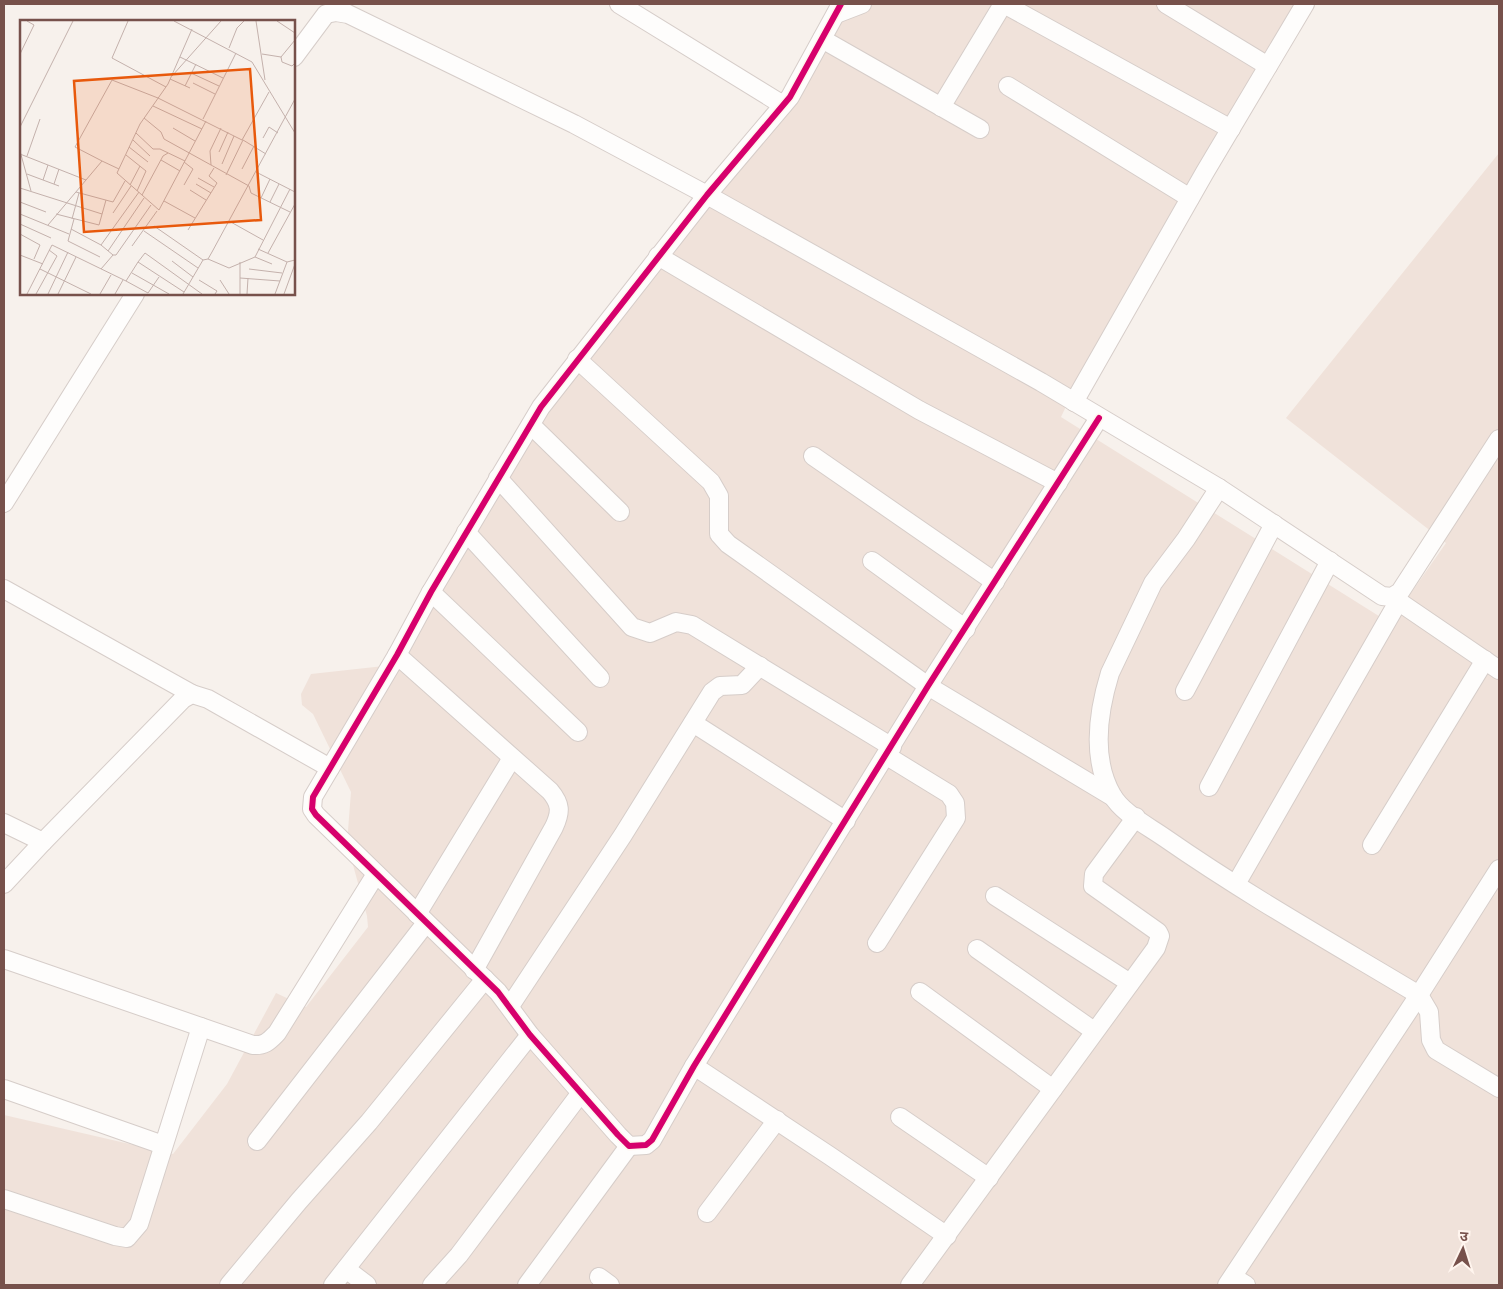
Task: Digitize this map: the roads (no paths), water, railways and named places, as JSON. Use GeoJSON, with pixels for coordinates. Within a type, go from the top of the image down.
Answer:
{"type":"FeatureCollection","features":[{"type":"Feature","properties":{"kind":"street"},"geometry":{"type":"LineString","coordinates":[[619,4],[783,105]]}},
{"type":"Feature","properties":{"kind":"street"},"geometry":{"type":"LineString","coordinates":[[629,1146],[580,1094],[530,1035],[510,1006],[480,974],[316,815],[312,808],[313,797],[397,656],[466,532],[531,425],[577,359],[658,256],[783,105],[798,84],[838,9],[862,4]]}},
{"type":"Feature","properties":{"kind":"street"},"geometry":{"type":"LineString","coordinates":[[941,107],[1004,4],[1230,129]]}},
{"type":"Feature","properties":{"kind":"street"},"geometry":{"type":"LineString","coordinates":[[1166,4],[1268,66]]}},
{"type":"Feature","properties":{"kind":"street"},"geometry":{"type":"LineString","coordinates":[[1074,402],[1230,129],[1305,4]]}},
{"type":"Feature","properties":{"kind":"street"},"geometry":{"type":"LineString","coordinates":[[295,56],[326,14],[336,12],[348,14],[574,124],[707,195],[1074,402],[1220,488],[1377,594],[1395,599],[1492,665],[1372,845]]}},
{"type":"Feature","properties":{"kind":"street"},"geometry":{"type":"LineString","coordinates":[[822,39],[980,129]]}},
{"type":"Feature","properties":{"kind":"street"},"geometry":{"type":"LineString","coordinates":[[1008,86],[1190,198]]}},
{"type":"Feature","properties":{"kind":"street"},"geometry":{"type":"LineString","coordinates":[[658,256],[919,410],[1058,483]]}},
{"type":"Feature","properties":{"kind":"street"},"geometry":{"type":"LineString","coordinates":[[4,503],[134,295]]}},
{"type":"Feature","properties":{"kind":"street"},"geometry":{"type":"LineString","coordinates":[[577,359],[710,482],[719,496],[717,525],[721,538],[928,686],[1113,797],[1136,817],[1200,862],[1419,995],[1429,1012],[1431,1040],[1436,1050],[1499,1088]]}},
{"type":"Feature","properties":{"kind":"street"},"geometry":{"type":"LineString","coordinates":[[629,1146],[646,1145],[652,1140],[694,1066],[890,751],[928,686],[1099,418]]}},
{"type":"Feature","properties":{"kind":"street"},"geometry":{"type":"LineString","coordinates":[[531,425],[620,512]]}},
{"type":"Feature","properties":{"kind":"street"},"geometry":{"type":"LineString","coordinates":[[1236,884],[1395,599],[1499,439]]}},
{"type":"Feature","properties":{"kind":"street"},"geometry":{"type":"LineString","coordinates":[[813,456],[995,582]]}},
{"type":"Feature","properties":{"kind":"street"},"geometry":{"type":"LineString","coordinates":[[498,478],[632,627],[650,633],[676,622],[686,622],[760,666],[890,751],[949,794],[954,803],[956,818],[877,943]]}},
{"type":"Feature","properties":{"kind":"street"},"geometry":{"type":"LineString","coordinates":[[1113,797],[1107,785],[1098,746],[1103,703],[1110,674],[1153,583],[1186,539],[1220,488]]}},
{"type":"Feature","properties":{"kind":"street"},"geometry":{"type":"LineString","coordinates":[[1185,691],[1274,524]]}},
{"type":"Feature","properties":{"kind":"street"},"geometry":{"type":"LineString","coordinates":[[466,532],[600,678]]}},
{"type":"Feature","properties":{"kind":"street"},"geometry":{"type":"LineString","coordinates":[[872,561],[966,629]]}},
{"type":"Feature","properties":{"kind":"street"},"geometry":{"type":"LineString","coordinates":[[1209,787],[1330,561]]}},
{"type":"Feature","properties":{"kind":"street"},"geometry":{"type":"LineString","coordinates":[[4,589],[192,694],[208,698],[330,768]]}},
{"type":"Feature","properties":{"kind":"street"},"geometry":{"type":"LineString","coordinates":[[431,592],[578,732]]}},
{"type":"Feature","properties":{"kind":"street"},"geometry":{"type":"LineString","coordinates":[[229,1285],[299,1201],[369,1122],[480,974],[554,827],[560,810],[558,800],[550,791],[397,656]]}},
{"type":"Feature","properties":{"kind":"street"},"geometry":{"type":"LineString","coordinates":[[510,1006],[716,688],[742,684],[760,666]]}},
{"type":"Feature","properties":{"kind":"street"},"geometry":{"type":"LineString","coordinates":[[4,884],[183,699],[192,694]]}},
{"type":"Feature","properties":{"kind":"street"},"geometry":{"type":"LineString","coordinates":[[694,723],[846,822]]}},
{"type":"Feature","properties":{"kind":"street"},"geometry":{"type":"LineString","coordinates":[[257,1141],[422,919],[512,758]]}},
{"type":"Feature","properties":{"kind":"street"},"geometry":{"type":"LineString","coordinates":[[910,1285],[1156,948],[1160,936],[1153,927],[1093,886],[1094,874],[1136,817]]}},
{"type":"Feature","properties":{"kind":"street"},"geometry":{"type":"LineString","coordinates":[[4,823],[44,842]]}},
{"type":"Feature","properties":{"kind":"street"},"geometry":{"type":"LineString","coordinates":[[4,959],[260,1046],[270,1040],[376,874]]}},
{"type":"Feature","properties":{"kind":"street"},"geometry":{"type":"LineString","coordinates":[[1236,1282],[1498,875]]}},
{"type":"Feature","properties":{"kind":"street"},"geometry":{"type":"LineString","coordinates":[[996,896],[1130,983]]}},
{"type":"Feature","properties":{"kind":"street"},"geometry":{"type":"LineString","coordinates":[[977,949],[1094,1032]]}},
{"type":"Feature","properties":{"kind":"street"},"geometry":{"type":"LineString","coordinates":[[920,992],[1053,1089]]}},
{"type":"Feature","properties":{"kind":"street"},"geometry":{"type":"LineString","coordinates":[[4,1199],[115,1236],[127,1238],[139,1224],[201,1027]]}},
{"type":"Feature","properties":{"kind":"street"},"geometry":{"type":"LineString","coordinates":[[333,1285],[530,1035]]}},
{"type":"Feature","properties":{"kind":"street"},"geometry":{"type":"LineString","coordinates":[[694,1066],[947,1236]]}},
{"type":"Feature","properties":{"kind":"street"},"geometry":{"type":"LineString","coordinates":[[4,1089],[163,1145]]}},
{"type":"Feature","properties":{"kind":"street"},"geometry":{"type":"LineString","coordinates":[[432,1285],[459,1255],[580,1094]]}},
{"type":"Feature","properties":{"kind":"street"},"geometry":{"type":"LineString","coordinates":[[900,1117],[989,1178]]}},
{"type":"Feature","properties":{"kind":"street"},"geometry":{"type":"LineString","coordinates":[[707,1213],[777,1120]]}},
{"type":"Feature","properties":{"kind":"street"},"geometry":{"type":"LineString","coordinates":[[527,1285],[629,1146]]}},
{"type":"Feature","properties":{"kind":"street"},"geometry":{"type":"LineString","coordinates":[[346,1269],[367,1285]]}}]}
